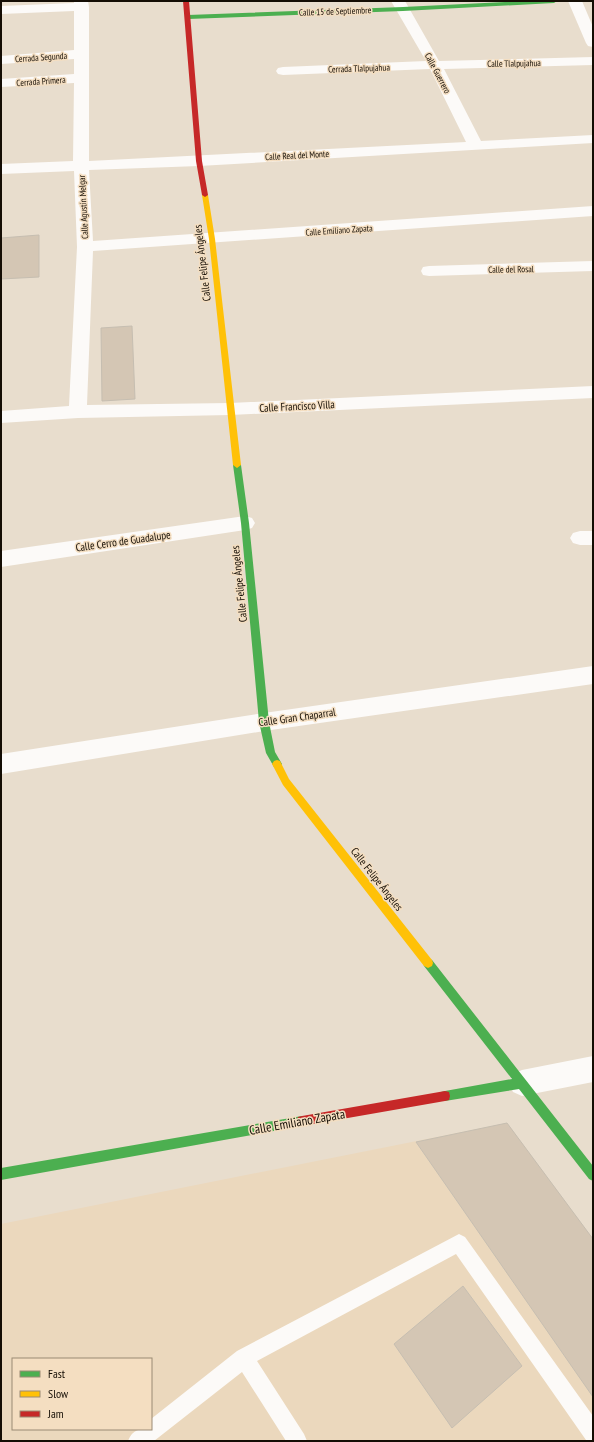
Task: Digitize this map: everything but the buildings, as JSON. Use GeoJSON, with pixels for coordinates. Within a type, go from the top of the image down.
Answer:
{"type":"FeatureCollection","features":[{"type":"Feature","properties":{"kind":"street","name":"Calle Felipe Ángeles"},"geometry":{"type":"LineString","coordinates":[[186,1],[199,161],[212,239],[230,409],[245,523],[264,722],[271,753],[286,782],[522,1083]]}},
{"type":"Feature","properties":{"kind":"street","name":"Calle 15 de Septiembre"},"geometry":{"type":"LineString","coordinates":[[188,17],[401,5],[554,1]]}},
{"type":"Feature","properties":{"kind":"street"},"geometry":{"type":"LineString","coordinates":[[575,1],[593,43]]}},
{"type":"Feature","properties":{"kind":"street"},"geometry":{"type":"LineString","coordinates":[[1,10],[81,4]]}},
{"type":"Feature","properties":{"kind":"street","name":"Calle Agustín Melgar"},"geometry":{"type":"LineString","coordinates":[[78,412],[85,247],[80,165],[82,78],[81,4]]}},
{"type":"Feature","properties":{"kind":"street","name":"Calle Guerrero"},"geometry":{"type":"LineString","coordinates":[[401,5],[435,65],[476,146]]}},
{"type":"Feature","properties":{"kind":"street","name":"Cerrada Segunda"},"geometry":{"type":"LineString","coordinates":[[1,60],[81,54]]}},
{"type":"Feature","properties":{"kind":"street","name":"Calle Tlalpujahua"},"geometry":{"type":"LineString","coordinates":[[435,65],[593,61]]}},
{"type":"Feature","properties":{"kind":"street","name":"Cerrada Tlalpujahua"},"geometry":{"type":"LineString","coordinates":[[283,71],[435,65]]}},
{"type":"Feature","properties":{"kind":"street","name":"Cerrada Primera"},"geometry":{"type":"LineString","coordinates":[[1,83],[82,78]]}},
{"type":"Feature","properties":{"kind":"street","name":"Calle Real del Monte"},"geometry":{"type":"LineString","coordinates":[[1,170],[80,165],[199,161],[593,139]]}},
{"type":"Feature","properties":{"kind":"street","name":"Calle Emiliano Zapata"},"geometry":{"type":"LineString","coordinates":[[85,247],[593,211]]}},
{"type":"Feature","properties":{"kind":"street","name":"Calle del Rosal"},"geometry":{"type":"LineString","coordinates":[[429,271],[593,266]]}},
{"type":"Feature","properties":{"kind":"street","name":"Calle Francisco Villa"},"geometry":{"type":"LineString","coordinates":[[1,417],[78,412],[230,409],[593,392]]}},
{"type":"Feature","properties":{"kind":"street","name":"Calle Cerro de Guadalupe"},"geometry":{"type":"LineString","coordinates":[[1,559],[245,523]]}},
{"type":"Feature","properties":{"kind":"street","name":"Calle Gran Chaparral"},"geometry":{"type":"LineString","coordinates":[[1,764],[264,722],[593,675]]}},
{"type":"Feature","properties":{"kind":"street","name":"Calle Emiliano Zapata"},"geometry":{"type":"LineString","coordinates":[[1,1174],[522,1083],[593,1069]]}},
{"type":"Feature","properties":{"kind":"street"},"geometry":{"type":"LineString","coordinates":[[522,1083],[593,1175]]}},
{"type":"Feature","properties":{"kind":"lane"},"geometry":{"type":"LineString","coordinates":[[138,1441],[244,1358],[458,1243],[593,1433]]}},
{"type":"Feature","properties":{"kind":"lane"},"geometry":{"type":"LineString","coordinates":[[244,1358],[297,1441]]}},
{"type":"Feature","properties":{"kind":"shaded area"},"geometry":{"type":"Polygon","coordinates":[[[507,1123],[593,1239],[593,1441],[1,1441],[1,1224],[507,1123]]]}},
{"type":"Feature","properties":{"kind":"traffic: fast"},"geometry":{"type":"LineString","coordinates":[[188,17],[403,9],[554,1]]}},
{"type":"Feature","properties":{"kind":"traffic: fast"},"geometry":{"type":"LineString","coordinates":[[237,465],[245,523],[264,722],[271,753],[277,764]]}},
{"type":"Feature","properties":{"kind":"traffic: fast"},"geometry":{"type":"LineString","coordinates":[[428,963],[593,1175]]}},
{"type":"Feature","properties":{"kind":"traffic: fast"},"geometry":{"type":"LineString","coordinates":[[445,1096],[522,1083]]}},
{"type":"Feature","properties":{"kind":"traffic: fast"},"geometry":{"type":"LineString","coordinates":[[1,1174],[302,1121]]}},
{"type":"Feature","properties":{"kind":"traffic: slow"},"geometry":{"type":"LineString","coordinates":[[205,195],[212,239],[237,465]]}},
{"type":"Feature","properties":{"kind":"traffic: slow"},"geometry":{"type":"LineString","coordinates":[[277,764],[286,782],[428,963]]}},
{"type":"Feature","properties":{"kind":"traffic: jam"},"geometry":{"type":"LineString","coordinates":[[186,1],[199,161],[205,195]]}},
{"type":"Feature","properties":{"kind":"traffic: jam"},"geometry":{"type":"LineString","coordinates":[[302,1121],[445,1096]]}}]}
